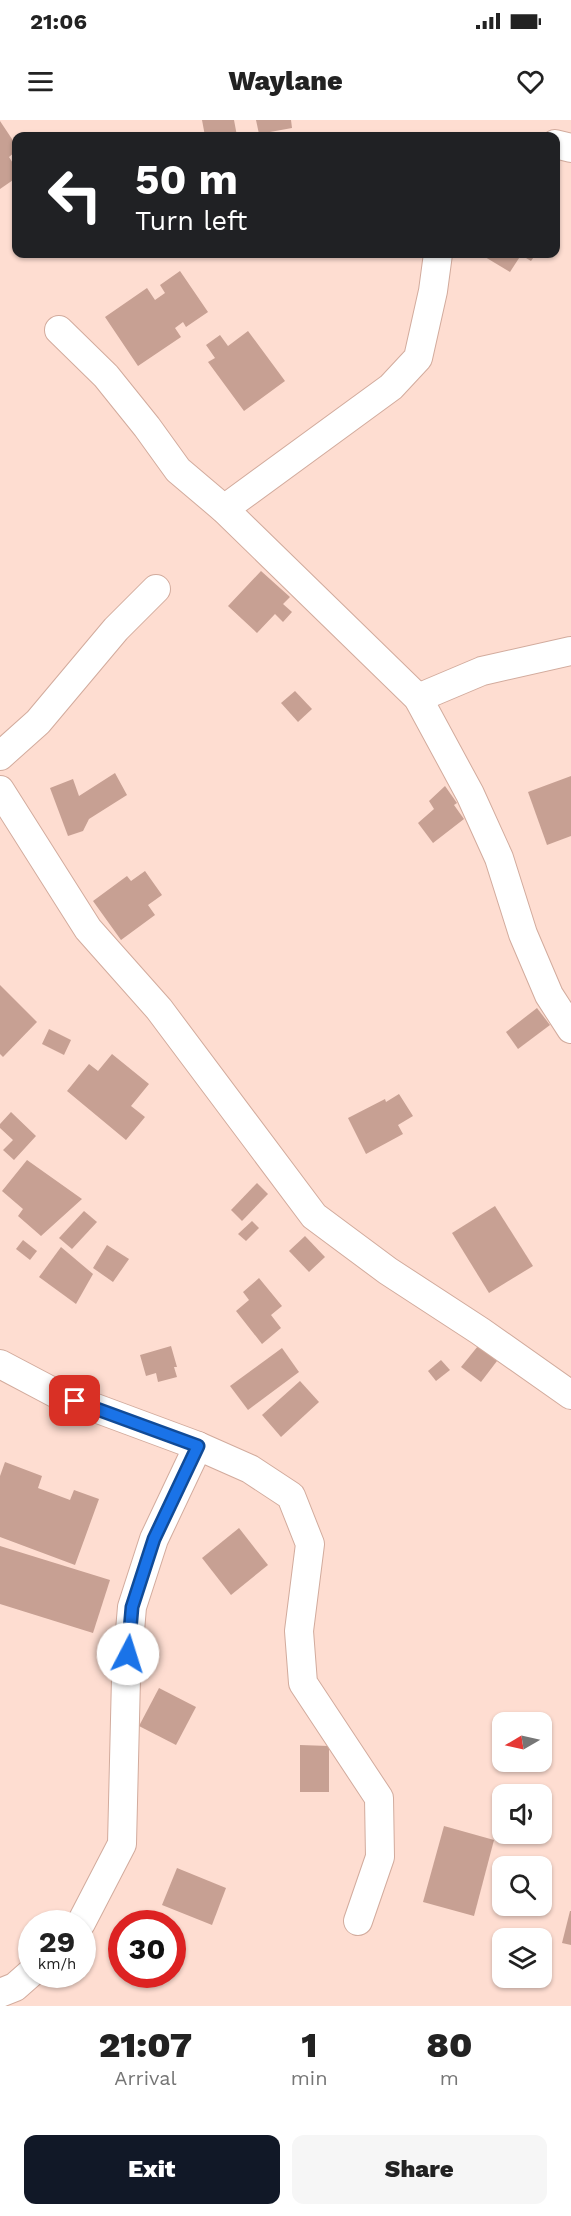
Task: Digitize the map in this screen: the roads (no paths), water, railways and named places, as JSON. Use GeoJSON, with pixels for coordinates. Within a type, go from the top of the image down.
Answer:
{"type":"FeatureCollection","features":[{"type":"Feature","properties":{"kind":"street"},"geometry":{"type":"LineString","coordinates":[[224,509],[391,387],[418,358],[433,291],[437,258]]}},
{"type":"Feature","properties":{"kind":"street"},"geometry":{"type":"LineString","coordinates":[[59,330],[106,376],[178,470],[224,509],[418,698],[470,794],[499,858],[523,934],[549,995],[571,1029]]}},
{"type":"Feature","properties":{"kind":"street"},"geometry":{"type":"LineString","coordinates":[[0,756],[38,722],[116,629],[156,589]]}},
{"type":"Feature","properties":{"kind":"street"},"geometry":{"type":"LineString","coordinates":[[418,698],[482,670],[571,651]]}},
{"type":"Feature","properties":{"kind":"street"},"geometry":{"type":"LineString","coordinates":[[0,790],[88,929],[159,1009],[314,1216],[388,1271],[480,1331],[571,1395]]}},
{"type":"Feature","properties":{"kind":"street"},"geometry":{"type":"LineString","coordinates":[[0,1364],[55,1393],[198,1446],[250,1469],[291,1496],[310,1544],[299,1631],[303,1683],[379,1798],[380,1857],[358,1921]]}},
{"type":"Feature","properties":{"kind":"street"},"geometry":{"type":"LineString","coordinates":[[88,1910],[122,1844],[126,1678],[132,1607],[154,1539],[198,1446]]}},
{"type":"Feature","properties":{"kind":"street"},"geometry":{"type":"LineString","coordinates":[[0,1993],[18,1984]]}}]}
